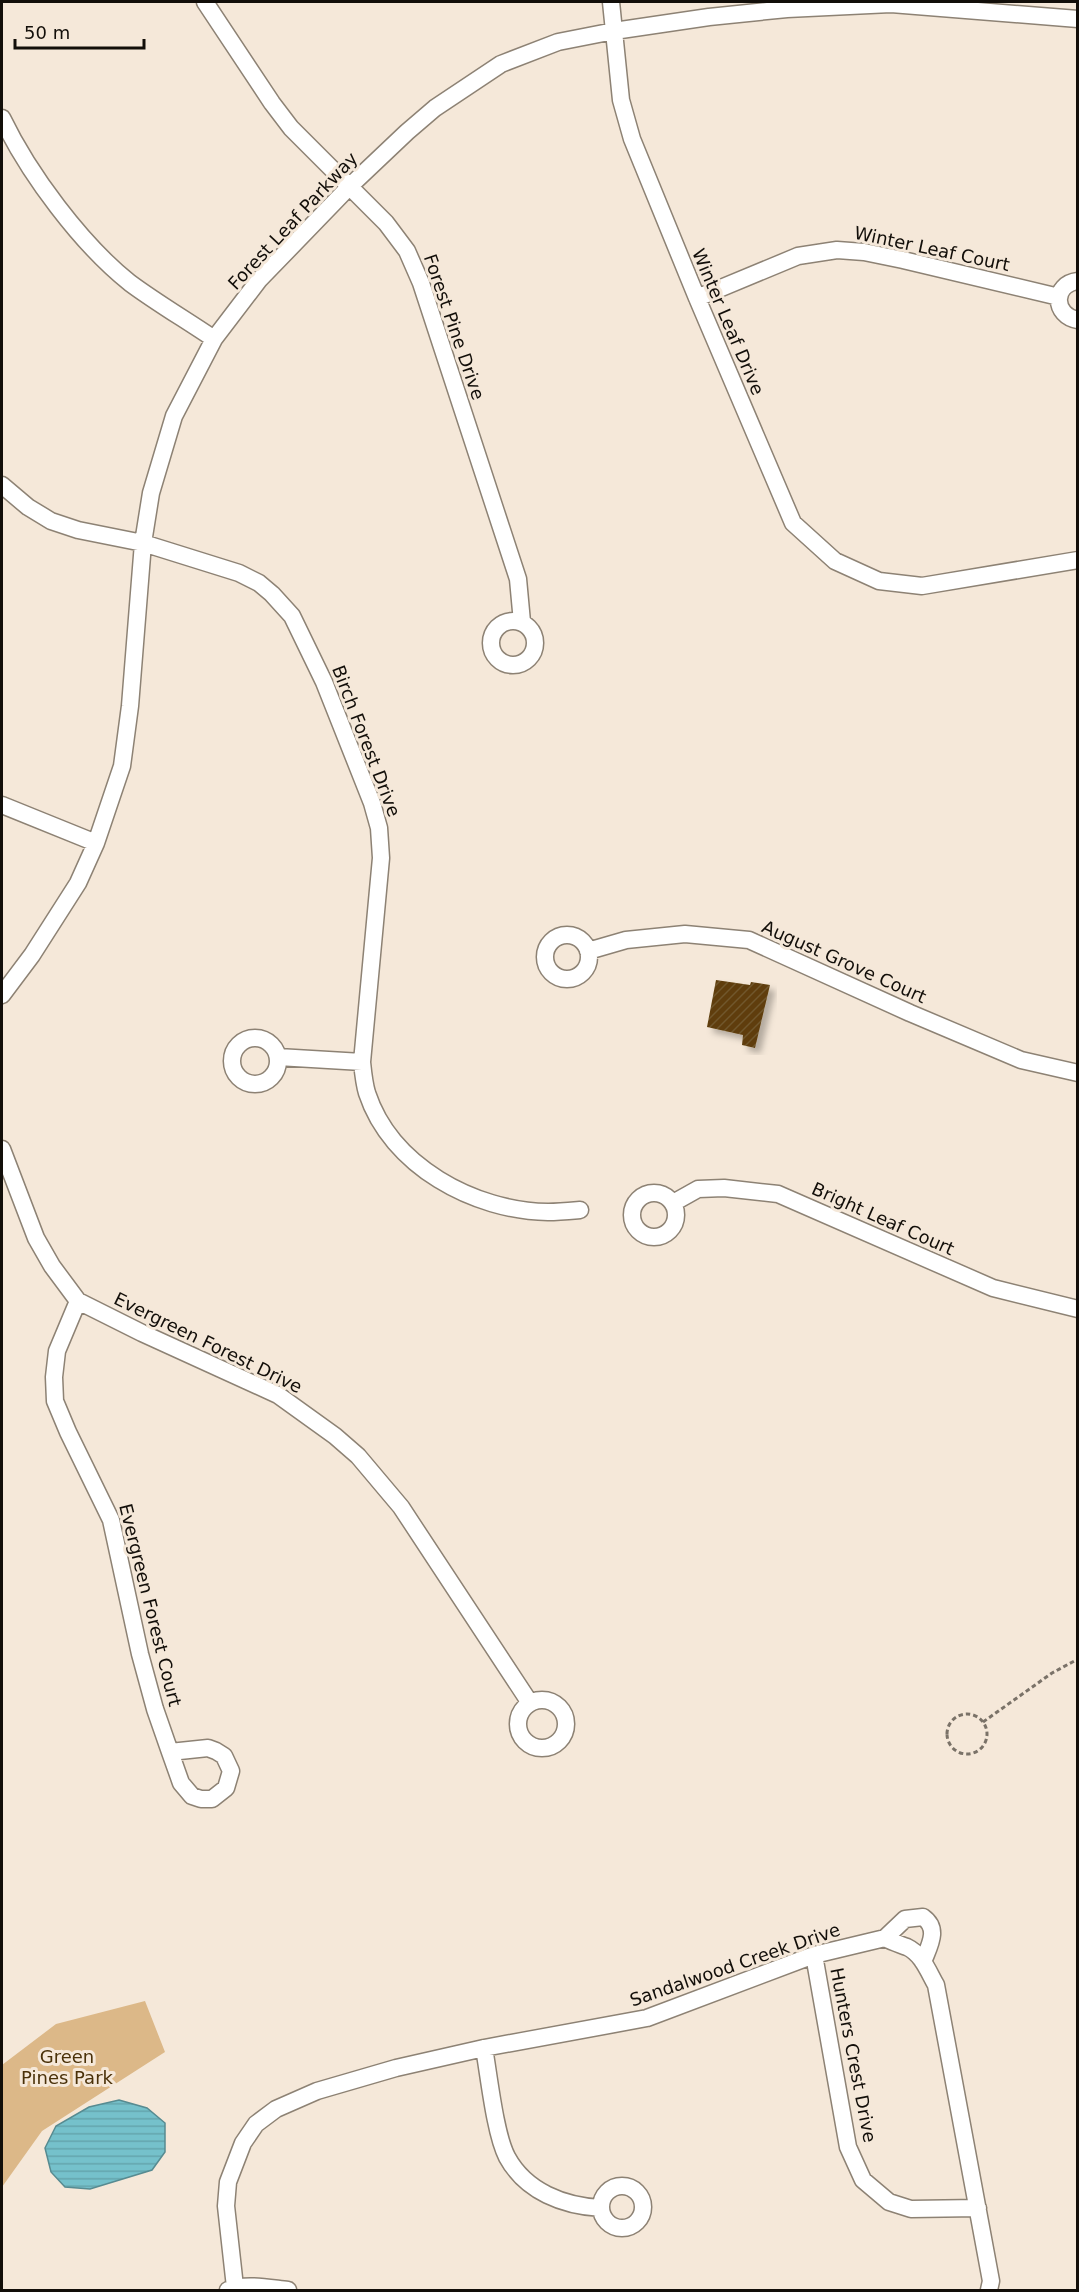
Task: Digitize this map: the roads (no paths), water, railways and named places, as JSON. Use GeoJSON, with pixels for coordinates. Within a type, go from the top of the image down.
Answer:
{"type":"FeatureCollection","features":[{"type":"Feature","properties":{"kind":"street","name":"Forest Pine Drive"},"geometry":{"type":"LineString","coordinates":[[206,2],[291,128],[350,186],[393,232],[407,251],[421,283],[519,579],[522,622]]}},
{"type":"Feature","properties":{"kind":"street","name":"Winter Leaf Drive"},"geometry":{"type":"LineString","coordinates":[[611,2],[621,100],[632,139],[793,523],[835,561],[879,581],[922,586],[1077,560]]}},
{"type":"Feature","properties":{"kind":"street","name":"Forest Leaf Parkway"},"geometry":{"type":"LineString","coordinates":[[2,994],[50,928],[78,883],[96,843],[122,766],[130,705],[143,543],[151,493],[165,440],[178,408],[213,339],[259,280],[406,132],[435,108],[501,64],[558,42],[614,31],[709,17],[787,9],[891,4],[1077,19]]}},
{"type":"Feature","properties":{"kind":"street"},"geometry":{"type":"LineString","coordinates":[[2,118],[12,139],[35,175],[67,217],[104,259],[130,283],[213,339]]}},
{"type":"Feature","properties":{"kind":"street","name":"Winter Leaf Court"},"geometry":{"type":"LineString","coordinates":[[697,298],[798,256],[837,250],[864,252],[893,258],[1059,297]]}},
{"type":"Feature","properties":{"kind":"street"},"geometry":{"type":"LineString","coordinates":[[1077,281],[1066,284],[1058,302],[1063,313],[1077,320]]}},
{"type":"Feature","properties":{"kind":"street","name":"Birch Forest Drive"},"geometry":{"type":"LineString","coordinates":[[2,485],[28,507],[51,521],[78,530],[143,543],[239,573],[259,583],[292,616],[324,682],[372,802],[380,828],[381,858],[362,1062],[367,1092],[397,1147],[429,1173],[483,1200],[514,1208],[547,1212],[580,1210]]}},
{"type":"Feature","properties":{"kind":"street"},"geometry":{"type":"LineString","coordinates":[[2,805],[96,843]]}},
{"type":"Feature","properties":{"kind":"street","name":"August Grove Court"},"geometry":{"type":"LineString","coordinates":[[588,951],[626,940],[685,934],[748,940],[1021,1060],[1077,1073]]}},
{"type":"Feature","properties":{"kind":"street"},"geometry":{"type":"LineString","coordinates":[[278,1057],[362,1062]]}},
{"type":"Feature","properties":{"kind":"street","name":"Evergreen Forest Drive"},"geometry":{"type":"LineString","coordinates":[[2,1149],[36,1238],[52,1266],[78,1301],[142,1334],[278,1395],[335,1436],[358,1456],[401,1507],[530,1703]]}},
{"type":"Feature","properties":{"kind":"street","name":"Bright Leaf Court"},"geometry":{"type":"LineString","coordinates":[[673,1203],[698,1190],[724,1188],[778,1194],[993,1288],[1077,1309]]}},
{"type":"Feature","properties":{"kind":"street","name":"Evergreen Forest Court"},"geometry":{"type":"LineString","coordinates":[[78,1301],[57,1351],[54,1377],[55,1401],[111,1520],[140,1654],[170,1752]]}},
{"type":"Feature","properties":{"kind":"street"},"geometry":{"type":"LineString","coordinates":[[923,1962],[934,1932],[931,1924],[923,1917],[905,1919],[885,1938],[894,1944],[907,1947],[920,1956],[923,1962],[936,1985],[991,2281],[989,2290]]}},
{"type":"Feature","properties":{"kind":"street","name":"Sandalwood Creek Drive"},"geometry":{"type":"LineString","coordinates":[[231,2289],[226,2206],[228,2182],[243,2143],[256,2124],[276,2109],[317,2091],[396,2068],[484,2048],[647,2018],[814,1955],[885,1938]]}},
{"type":"Feature","properties":{"kind":"street","name":"Hunters Crest Drive"},"geometry":{"type":"LineString","coordinates":[[814,1955],[848,2147],[863,2181],[889,2202],[911,2209],[978,2208]]}},
{"type":"Feature","properties":{"kind":"street"},"geometry":{"type":"LineString","coordinates":[[484,2048],[502,2140],[507,2156],[517,2171],[532,2186],[548,2196],[580,2207],[601,2208]]}},
{"type":"Feature","properties":{"kind":"street"},"geometry":{"type":"LineString","coordinates":[[231,2289],[288,2290]]}},
{"type":"Feature","properties":{"kind":"water"},"geometry":{"type":"Polygon","coordinates":[[[119,2100],[147,2108],[165,2123],[165,2152],[152,2170],[90,2189],[65,2187],[51,2172],[45,2148],[56,2126],[89,2107],[119,2100]]]}},
{"type":"Feature","properties":{"kind":"park label","name":"Green Pines Park"},"geometry":{"type":"Point","coordinates":[67,2067]}}]}
